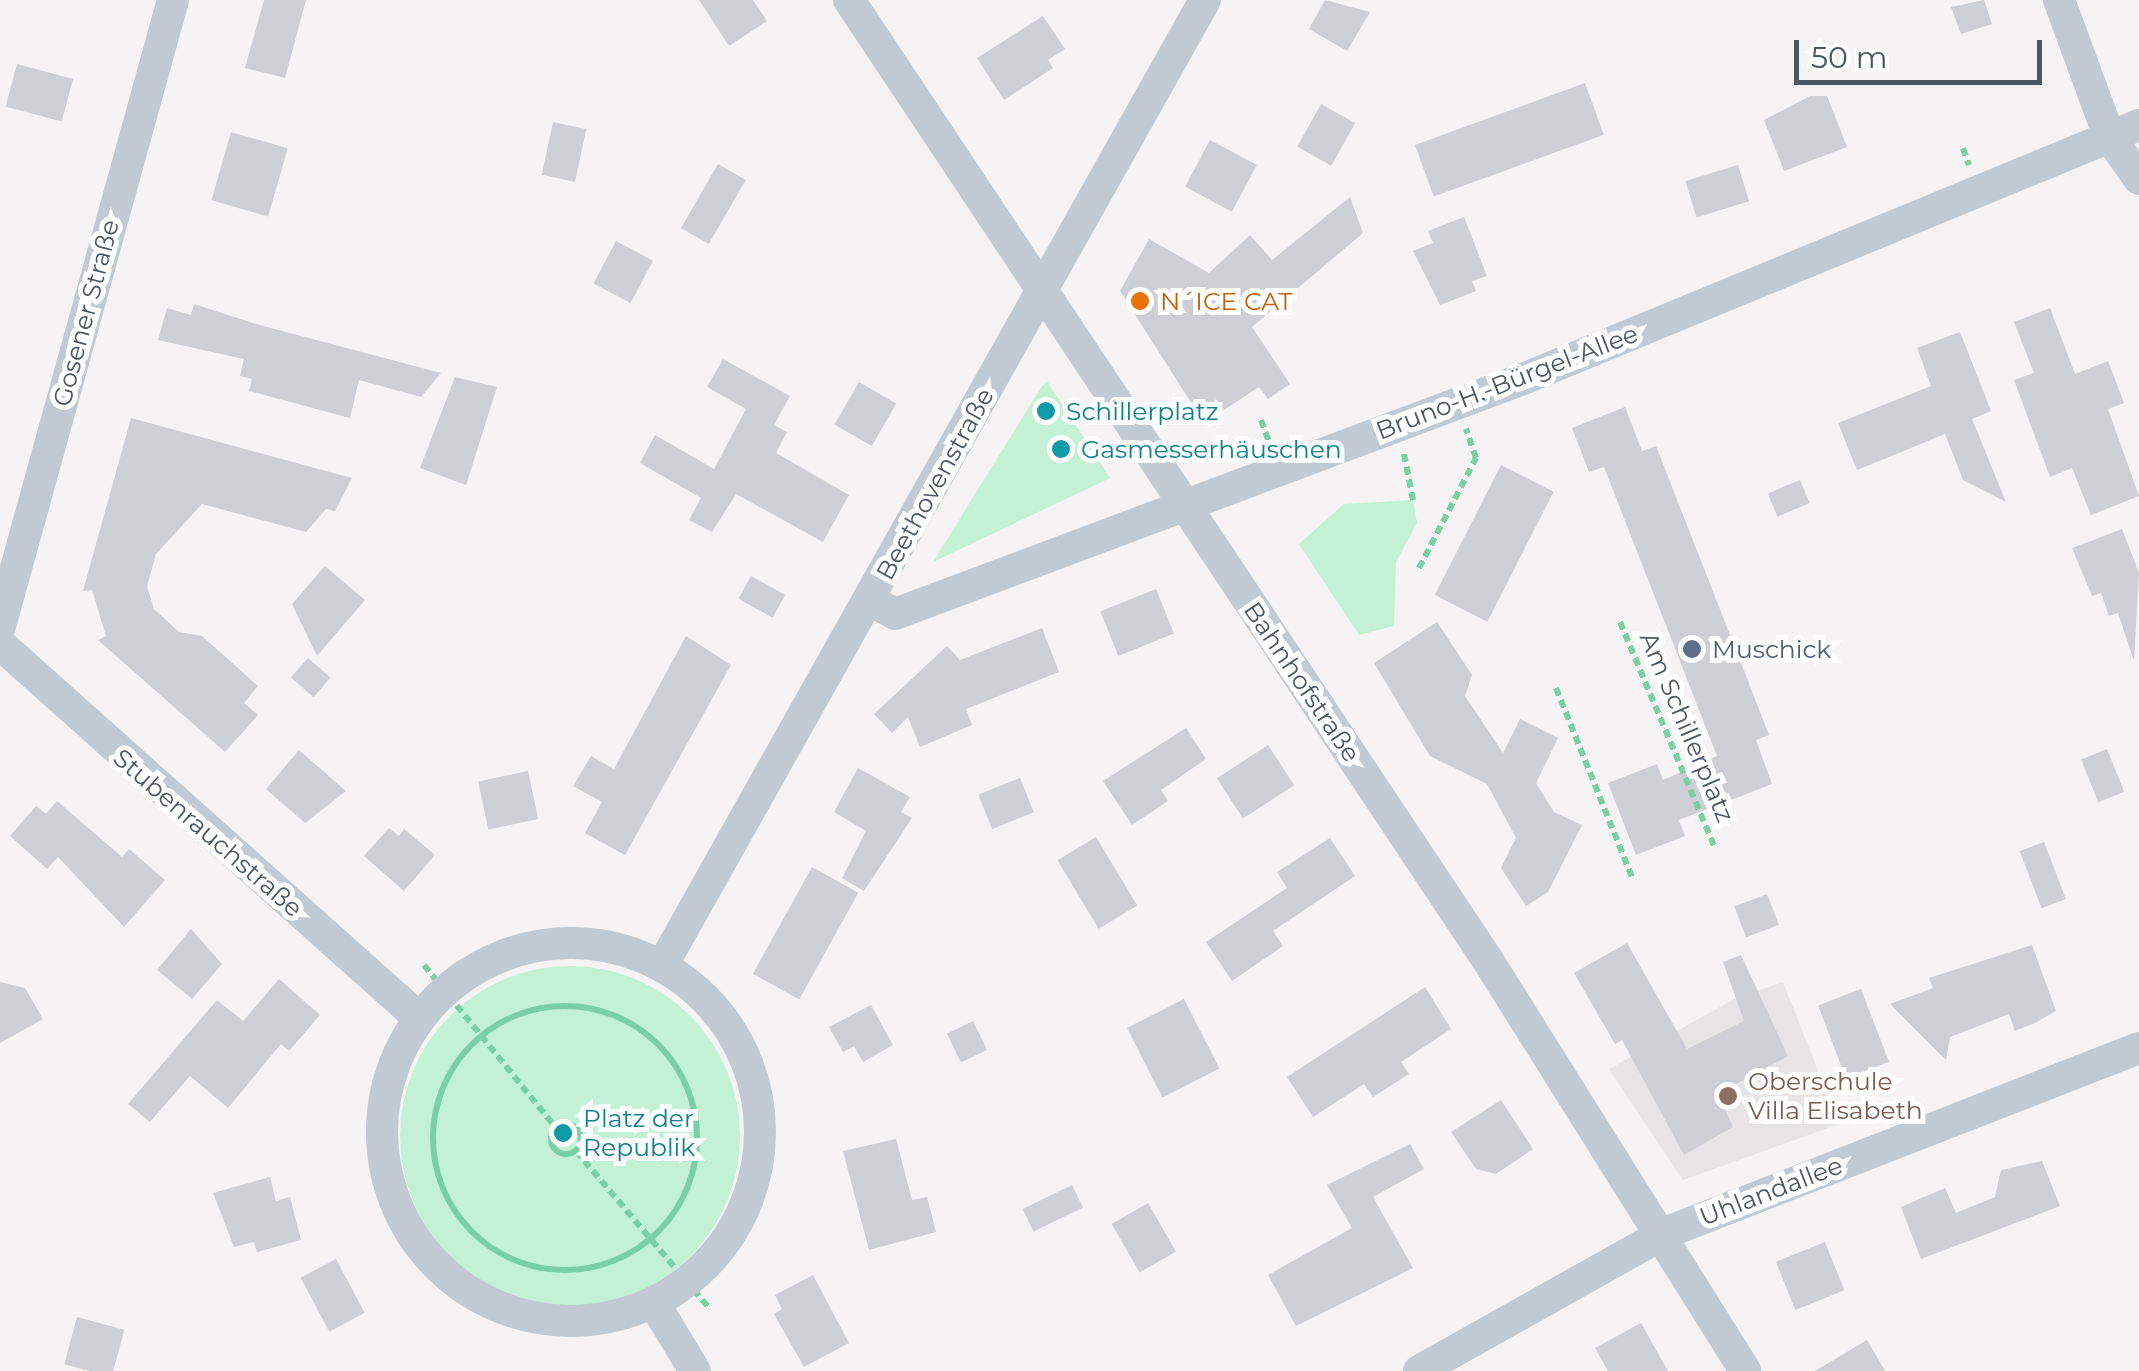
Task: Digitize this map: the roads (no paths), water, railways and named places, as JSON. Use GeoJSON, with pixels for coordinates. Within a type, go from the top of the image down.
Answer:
{"type":"FeatureCollection","features":[{"type":"Feature","properties":{"kind":"street","name":"Gosener Straße"},"geometry":{"type":"LineString","coordinates":[[0,626],[172,0]]}},
{"type":"Feature","properties":{"kind":"street","name":"Bahnhofstraße"},"geometry":{"type":"LineString","coordinates":[[849,0],[1664,1233],[1744,1371]]}},
{"type":"Feature","properties":{"kind":"street","name":"Beethovenstraße"},"geometry":{"type":"LineString","coordinates":[[662,966],[871,602],[1205,0]]}},
{"type":"Feature","properties":{"kind":"street"},"geometry":{"type":"LineString","coordinates":[[2058,0],[2124,130],[2139,179]]}},
{"type":"Feature","properties":{"kind":"street","name":"Bruno-H.-Bürgel-Allee"},"geometry":{"type":"LineString","coordinates":[[871,602],[895,614],[1457,403],[2124,130]]}},
{"type":"Feature","properties":{"kind":"street","name":"Stubenrauchstraße"},"geometry":{"type":"LineString","coordinates":[[0,644],[419,1018]]}},
{"type":"Feature","properties":{"kind":"street"},"geometry":{"type":"LineString","coordinates":[[584,943],[662,966],[729,1028],[760,1116],[748,1198],[723,1245],[686,1282],[654,1302],[616,1316],[534,1318],[496,1306],[435,1264],[398,1209],[382,1148],[394,1064],[419,1018],[444,992],[482,964],[543,944],[584,943]]}},
{"type":"Feature","properties":{"kind":"street","name":"Uhlandallee"},"geometry":{"type":"LineString","coordinates":[[1419,1371],[1664,1233],[2139,1048]]}},
{"type":"Feature","properties":{"kind":"street"},"geometry":{"type":"LineString","coordinates":[[654,1302],[695,1371]]}},
{"type":"Feature","properties":{"kind":"place","name":"N´ICE CAT"},"geometry":{"type":"Point","coordinates":[1140,301]}},
{"type":"Feature","properties":{"kind":"place","name":"Schillerplatz"},"geometry":{"type":"Point","coordinates":[1046,411]}},
{"type":"Feature","properties":{"kind":"place","name":"Gasmesserhäuschen"},"geometry":{"type":"Point","coordinates":[1061,449]}},
{"type":"Feature","properties":{"kind":"place","name":"Muschick"},"geometry":{"type":"Point","coordinates":[1692,649]}},
{"type":"Feature","properties":{"kind":"place","name":"Oberschule Villa Elisabeth"},"geometry":{"type":"Point","coordinates":[1728,1096]}},
{"type":"Feature","properties":{"kind":"place","name":"Platz der Republik"},"geometry":{"type":"Point","coordinates":[563,1133]}}]}
